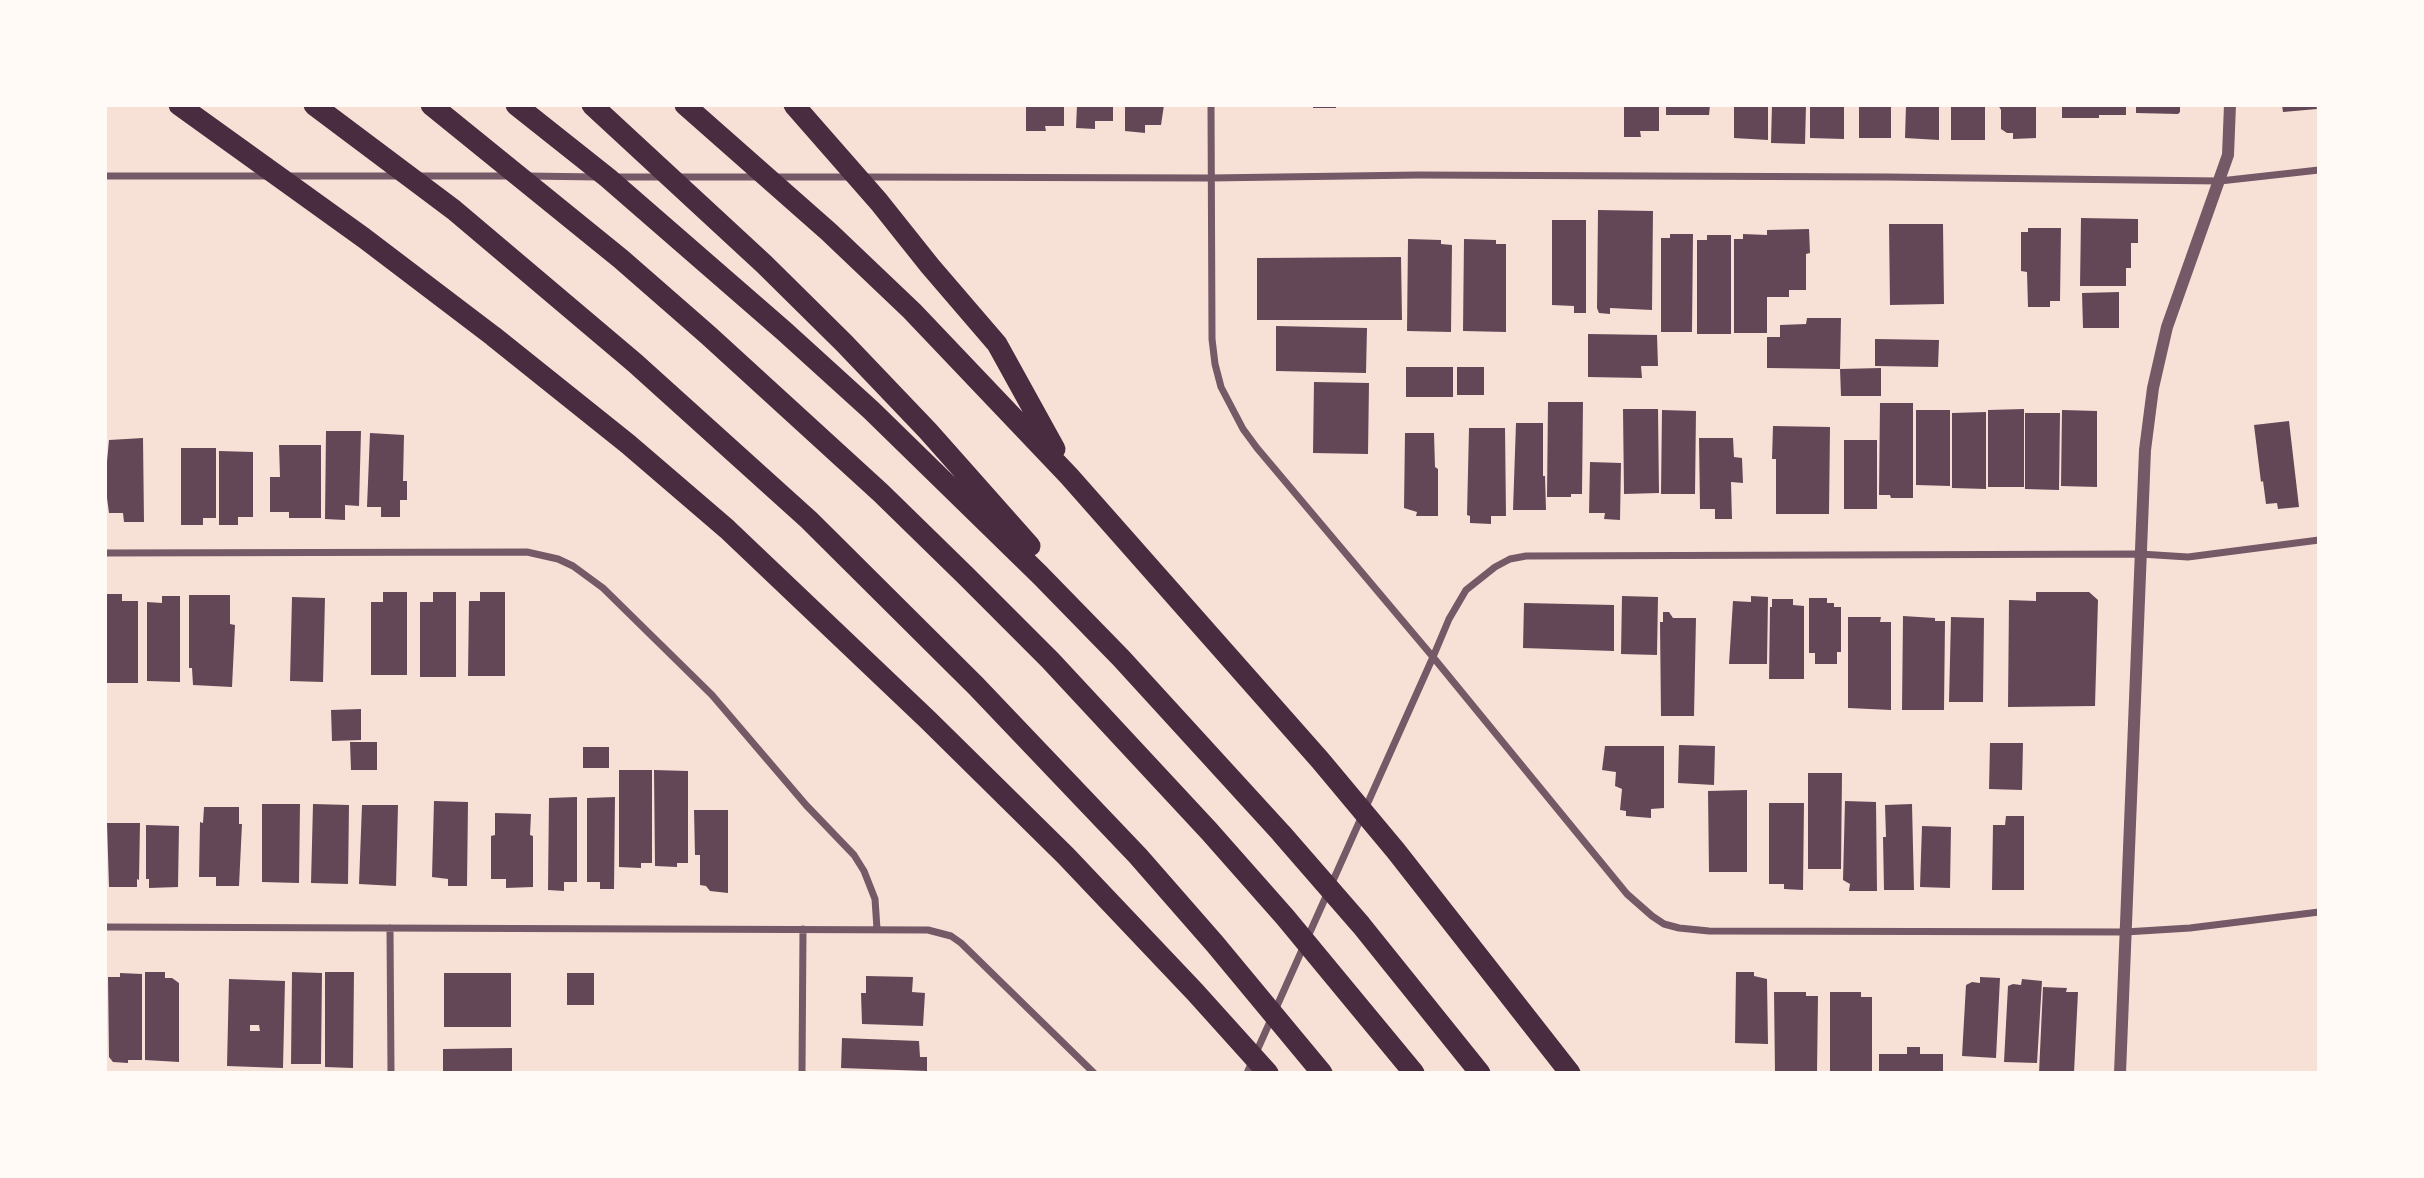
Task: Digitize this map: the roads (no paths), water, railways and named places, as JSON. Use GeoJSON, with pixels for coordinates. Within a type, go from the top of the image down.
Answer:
{"type":"FeatureCollection","features":[{"type":"Feature","properties":{"kind":"highway"},"geometry":{"type":"LineString","coordinates":[[179,105],[364,238],[493,336],[628,444],[756,556],[1066,856],[1268,1073]]}},
{"type":"Feature","properties":{"kind":"highway"},"geometry":{"type":"LineString","coordinates":[[314,105],[454,210],[635,363],[809,520],[976,685],[1138,856],[1322,1073]]}},
{"type":"Feature","properties":{"kind":"highway"},"geometry":{"type":"LineString","coordinates":[[431,105],[621,259],[709,335],[967,576],[1050,660],[1209,831],[1303,938],[1413,1073]]}},
{"type":"Feature","properties":{"kind":"highway"},"geometry":{"type":"LineString","coordinates":[[516,105],[608,178],[871,410],[1040,575],[1203,746]]}},
{"type":"Feature","properties":{"kind":"highway"},"geometry":{"type":"LineString","coordinates":[[592,105],[764,264],[884,383],[974,482],[1361,925],[1480,1073]]}},
{"type":"Feature","properties":{"kind":"highway"},"geometry":{"type":"LineString","coordinates":[[685,105],[829,232],[912,312],[1069,476],[1320,760],[1396,851],[1570,1073]]}},
{"type":"Feature","properties":{"kind":"highway"},"geometry":{"type":"LineString","coordinates":[[794,105],[997,344],[1069,476]]}},
{"type":"Feature","properties":{"kind":"street"},"geometry":{"type":"LineString","coordinates":[[1210,105],[1212,339],[1215,364],[1231,407],[1257,448],[1640,907],[1664,924],[1709,931],[2125,932],[2190,928],[2319,912]]}},
{"type":"Feature","properties":{"kind":"street"},"geometry":{"type":"LineString","coordinates":[[2120,1073],[2145,450],[2153,388],[2167,327],[2228,155],[2231,105]]}},
{"type":"Feature","properties":{"kind":"street"},"geometry":{"type":"LineString","coordinates":[[105,176],[1210,178],[1418,175],[2220,181],[2319,170]]}},
{"type":"Feature","properties":{"kind":"street"},"geometry":{"type":"LineString","coordinates":[[1247,1073],[1449,619],[1466,590],[1510,559],[1526,556],[2140,554],[2188,557],[2319,540]]}},
{"type":"Feature","properties":{"kind":"street"},"geometry":{"type":"LineString","coordinates":[[105,553],[527,552],[550,556],[573,566],[603,587],[712,695],[806,805],[855,855],[875,899],[877,929]]}},
{"type":"Feature","properties":{"kind":"street"},"geometry":{"type":"LineString","coordinates":[[105,927],[928,930],[951,936],[961,943],[1094,1073]]}},
{"type":"Feature","properties":{"kind":"street"},"geometry":{"type":"LineString","coordinates":[[390,928],[391,1073]]}},
{"type":"Feature","properties":{"kind":"street"},"geometry":{"type":"LineString","coordinates":[[802,1073],[803,929]]}}]}
